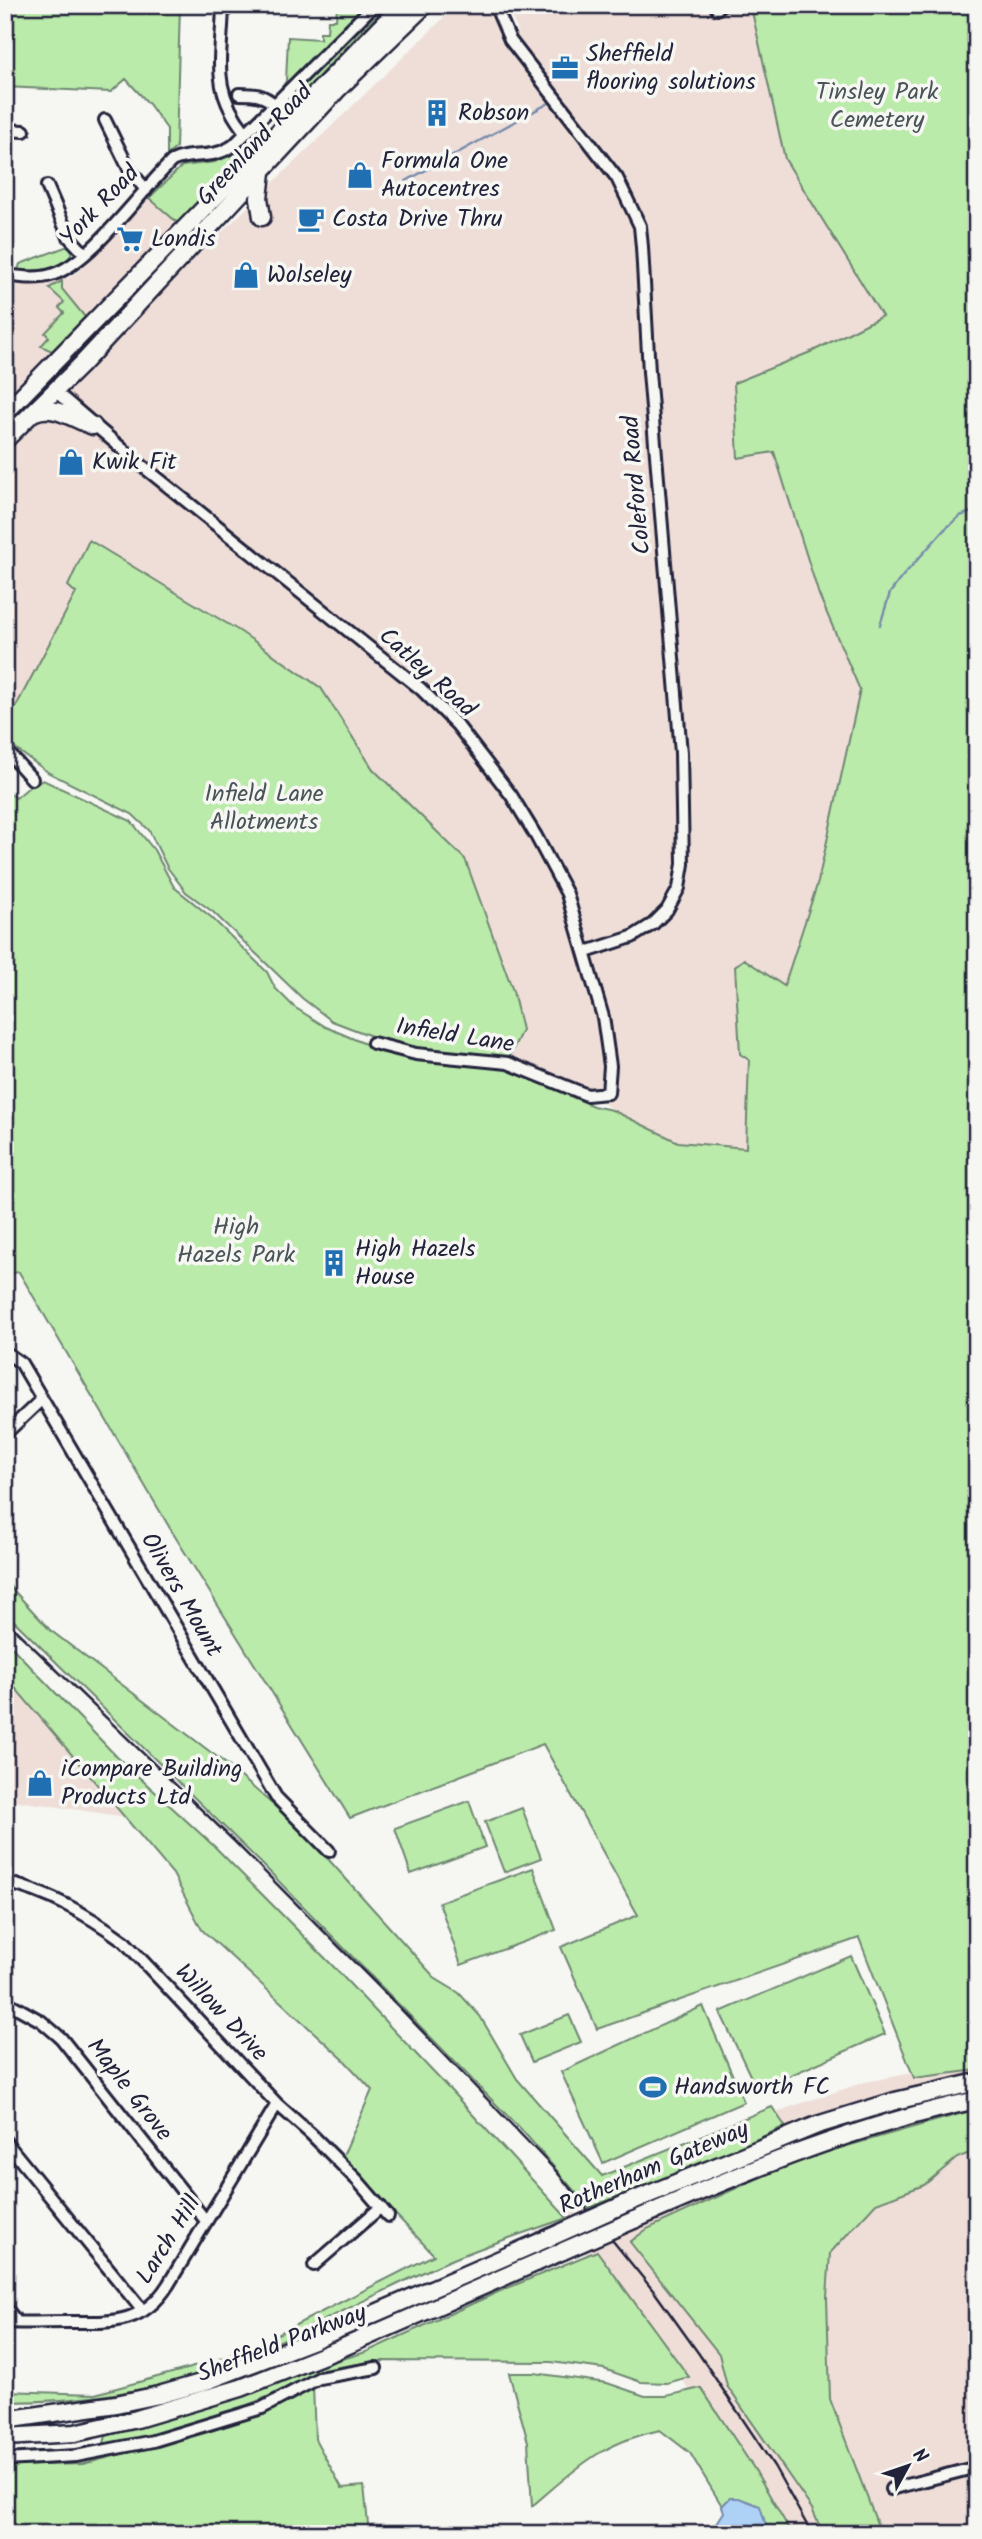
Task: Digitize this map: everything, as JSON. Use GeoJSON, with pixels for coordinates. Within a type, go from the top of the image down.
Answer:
{"type":"FeatureCollection","features":[{"type":"Feature","properties":{"kind":"highway","name":"Greenland Road"},"geometry":{"type":"LineString","coordinates":[[7,409],[52,367],[402,5]]}},
{"type":"Feature","properties":{"kind":"highway","name":"Greenland Road"},"geometry":{"type":"LineString","coordinates":[[5,440],[56,392],[337,90],[425,5]]}},
{"type":"Feature","properties":{"kind":"highway"},"geometry":{"type":"LineString","coordinates":[[262,172],[259,198],[262,216]]}},
{"type":"Feature","properties":{"kind":"highway"},"geometry":{"type":"LineString","coordinates":[[220,192],[233,203]]}},
{"type":"Feature","properties":{"kind":"highway"},"geometry":{"type":"LineString","coordinates":[[52,367],[51,375],[56,392]]}},
{"type":"Feature","properties":{"kind":"highway"},"geometry":{"type":"LineString","coordinates":[[7,409],[39,391],[45,389],[56,392]]}},
{"type":"Feature","properties":{"kind":"highway"},"geometry":{"type":"LineString","coordinates":[[5,428],[38,410],[55,410],[93,426]]}},
{"type":"Feature","properties":{"kind":"highway","name":"Rotherham Gateway"},"geometry":{"type":"LineString","coordinates":[[551,2237],[817,2125],[895,2101],[977,2082]]}},
{"type":"Feature","properties":{"kind":"highway","name":"Rotherham Gateway"},"geometry":{"type":"LineString","coordinates":[[563,2251],[724,2180],[820,2143],[903,2117],[977,2100]]}},
{"type":"Feature","properties":{"kind":"highway","name":"Sheffield Parkway"},"geometry":{"type":"LineString","coordinates":[[5,2420],[159,2395],[232,2372],[316,2339],[551,2237]]}},
{"type":"Feature","properties":{"kind":"highway","name":"Sheffield Parkway"},"geometry":{"type":"LineString","coordinates":[[5,2437],[75,2433],[150,2415],[241,2388],[337,2350],[563,2251]]}},
{"type":"Feature","properties":{"kind":"highway"},"geometry":{"type":"LineString","coordinates":[[5,2412],[72,2411]]}},
{"type":"Feature","properties":{"kind":"highway"},"geometry":{"type":"LineString","coordinates":[[5,2448],[30,2445],[75,2433]]}},
{"type":"Feature","properties":{"kind":"street"},"geometry":{"type":"LineString","coordinates":[[223,5],[220,83],[228,110],[246,133],[374,5]]}},
{"type":"Feature","properties":{"kind":"street","name":"Coleford Road"},"geometry":{"type":"LineString","coordinates":[[495,5],[510,40],[617,178],[640,226],[649,372],[681,753],[683,864],[679,888],[667,909],[653,924],[632,937],[586,953]]}},
{"type":"Feature","properties":{"kind":"street"},"geometry":{"type":"LineString","coordinates":[[239,94],[259,94],[275,105]]}},
{"type":"Feature","properties":{"kind":"street"},"geometry":{"type":"LineString","coordinates":[[105,120],[129,169],[146,190]]}},
{"type":"Feature","properties":{"kind":"street"},"geometry":{"type":"LineString","coordinates":[[5,130],[24,131]]}},
{"type":"Feature","properties":{"kind":"street","name":"York Road"},"geometry":{"type":"LineString","coordinates":[[5,275],[30,278],[52,275],[70,267],[166,167],[178,158],[211,156],[226,151],[246,133]]}},
{"type":"Feature","properties":{"kind":"street"},"geometry":{"type":"LineString","coordinates":[[47,186],[69,237],[85,254]]}},
{"type":"Feature","properties":{"kind":"street","name":"Catley Road"},"geometry":{"type":"LineString","coordinates":[[56,392],[93,426],[421,689],[457,725],[511,795],[567,894],[603,1017],[610,1066],[608,1093]]}},
{"type":"Feature","properties":{"kind":"street"},"geometry":{"type":"LineString","coordinates":[[5,749],[32,779]]}},
{"type":"Feature","properties":{"kind":"street","name":"Infield Lane"},"geometry":{"type":"LineString","coordinates":[[373,1043],[416,1054],[508,1063],[587,1095],[608,1093]]}},
{"type":"Feature","properties":{"kind":"street","name":"Olivers Mount"},"geometry":{"type":"LineString","coordinates":[[6,1352],[21,1363],[282,1805],[329,1851]]}},
{"type":"Feature","properties":{"kind":"street"},"geometry":{"type":"LineString","coordinates":[[5,1434],[42,1399]]}},
{"type":"Feature","properties":{"kind":"street","name":"Willow Drive"},"geometry":{"type":"LineString","coordinates":[[5,1882],[58,1900],[124,1941],[277,2104],[311,2134],[384,2212],[314,2264]]}},
{"type":"Feature","properties":{"kind":"street","name":"Maple Grove"},"geometry":{"type":"LineString","coordinates":[[5,2001],[41,2021],[61,2039],[206,2221]]}},
{"type":"Feature","properties":{"kind":"street","name":"Larch Hill"},"geometry":{"type":"LineString","coordinates":[[5,2322],[110,2322],[143,2312],[161,2295],[277,2104]]}},
{"type":"Feature","properties":{"kind":"street"},"geometry":{"type":"LineString","coordinates":[[5,2141],[143,2312]]}},
{"type":"Feature","properties":{"kind":"street"},"geometry":{"type":"LineString","coordinates":[[5,2307],[18,2322]]}},
{"type":"Feature","properties":{"kind":"street"},"geometry":{"type":"LineString","coordinates":[[5,2460],[76,2456],[153,2441],[262,2408],[319,2378],[376,2368]]}},
{"type":"Feature","properties":{"kind":"street"},"geometry":{"type":"LineString","coordinates":[[891,2490],[977,2467]]}},
{"type":"Feature","properties":{"kind":"shaded area"},"geometry":{"type":"Polygon","coordinates":[[[457,5],[490,5],[520,36],[506,5],[724,5],[726,11],[751,6],[785,159],[882,316],[813,351],[738,457],[774,452],[819,595],[860,690],[818,882],[784,986],[745,959],[749,1060],[746,1149],[678,1142],[612,1110],[587,1088],[509,1058],[522,1030],[465,859],[373,769],[321,688],[241,631],[89,540],[68,586],[76,592],[5,727],[5,446],[56,392],[457,5]]]}},
{"type":"Feature","properties":{"kind":"shaded area"},"geometry":{"type":"Polygon","coordinates":[[[149,198],[179,224],[91,313],[5,420],[5,275],[64,270],[67,279],[86,265],[149,198]]]}},
{"type":"Feature","properties":{"kind":"shaded area"},"geometry":{"type":"Polygon","coordinates":[[[5,1676],[25,1697],[126,1817],[5,1799],[5,1676]]]}},
{"type":"Feature","properties":{"kind":"shaded area"},"geometry":{"type":"Polygon","coordinates":[[[977,2061],[977,2534],[782,2534],[708,2415],[600,2270],[551,2214],[790,2107],[865,2082],[977,2061]]]}},
{"type":"Feature","properties":{"kind":"green space"},"geometry":{"type":"Polygon","coordinates":[[[5,5],[180,5],[176,148],[167,155],[167,129],[126,79],[111,92],[5,87],[5,5]]]}},
{"type":"Feature","properties":{"kind":"green space"},"geometry":{"type":"Polygon","coordinates":[[[337,5],[387,5],[310,85],[286,101],[279,92],[286,81],[288,37],[320,39],[320,32],[327,32],[328,20],[336,20],[337,5]]]}},
{"type":"Feature","properties":{"kind":"green space"},"geometry":{"type":"Polygon","coordinates":[[[724,5],[977,5],[977,2070],[914,2078],[859,1938],[597,2029],[561,1947],[638,1915],[543,1744],[350,1818],[171,1530],[19,1272],[5,1274],[5,789],[16,798],[43,780],[131,821],[154,850],[174,887],[211,917],[267,972],[275,988],[294,1007],[326,1027],[377,1049],[507,1068],[593,1106],[612,1110],[678,1142],[746,1148],[749,1060],[740,1054],[735,966],[744,959],[784,986],[818,882],[860,690],[819,595],[774,452],[738,458],[734,383],[813,351],[882,316],[785,159],[751,7],[725,11],[724,5]]]}},
{"type":"Feature","properties":{"kind":"green space"},"geometry":{"type":"Polygon","coordinates":[[[234,151],[241,160],[179,224],[149,198],[182,166],[215,162],[234,151]]]}},
{"type":"Feature","properties":{"kind":"green space"},"geometry":{"type":"Polygon","coordinates":[[[68,246],[72,247],[70,255],[60,266],[43,270],[18,270],[20,264],[68,246]]]}},
{"type":"Feature","properties":{"kind":"green space"},"geometry":{"type":"Polygon","coordinates":[[[62,281],[62,289],[85,317],[52,351],[41,346],[49,337],[45,333],[64,313],[59,308],[64,302],[49,288],[62,281]]]}},
{"type":"Feature","properties":{"kind":"green space","name":"Infield Lane Allotments"},"geometry":{"type":"Polygon","coordinates":[[[89,540],[241,632],[321,688],[373,769],[465,859],[513,991],[522,1030],[509,1058],[416,1049],[332,1021],[302,998],[213,912],[186,892],[167,867],[149,830],[132,814],[49,773],[5,741],[5,727],[76,593],[68,586],[89,540]]]}},
{"type":"Feature","properties":{"kind":"green space"},"geometry":{"type":"Polygon","coordinates":[[[5,1581],[50,1630],[225,1763],[302,1830],[436,1979],[459,1993],[480,2016],[517,2079],[602,2176],[772,2107],[785,2126],[730,2152],[589,2208],[527,2136],[261,1863],[5,1612],[5,1581]]]}},
{"type":"Feature","properties":{"kind":"green space"},"geometry":{"type":"Polygon","coordinates":[[[5,1640],[117,1757],[215,1847],[329,1962],[567,2218],[453,2259],[279,2342],[198,2374],[117,2394],[5,2402],[5,2391],[95,2394],[212,2362],[256,2345],[434,2255],[342,2158],[372,2090],[343,2059],[202,1930],[173,1874],[5,1676],[5,1640]]]}},
{"type":"Feature","properties":{"kind":"green space"},"geometry":{"type":"Polygon","coordinates":[[[469,1801],[485,1847],[411,1874],[395,1828],[469,1801]]]}},
{"type":"Feature","properties":{"kind":"green space"},"geometry":{"type":"Polygon","coordinates":[[[522,1808],[541,1858],[504,1872],[485,1822],[522,1808]]]}},
{"type":"Feature","properties":{"kind":"green space"},"geometry":{"type":"Polygon","coordinates":[[[533,1868],[556,1930],[461,1965],[439,1902],[533,1868]]]}},
{"type":"Feature","properties":{"kind":"green space"},"geometry":{"type":"Polygon","coordinates":[[[851,1956],[885,2034],[757,2090],[720,2012],[851,1956]]]}},
{"type":"Feature","properties":{"kind":"green space","name":"Handsworth FC"},"geometry":{"type":"Polygon","coordinates":[[[703,2006],[744,2102],[603,2163],[561,2072],[703,2006]]]}},
{"type":"Feature","properties":{"kind":"green space"},"geometry":{"type":"Polygon","coordinates":[[[569,2015],[581,2042],[532,2062],[520,2035],[569,2015]]]}},
{"type":"Feature","properties":{"kind":"green space"},"geometry":{"type":"Polygon","coordinates":[[[977,2109],[977,2150],[957,2158],[924,2185],[876,2203],[830,2253],[827,2297],[830,2399],[881,2534],[823,2534],[812,2509],[727,2386],[719,2354],[630,2242],[647,2229],[798,2160],[977,2109]]]}},
{"type":"Feature","properties":{"kind":"green space"},"geometry":{"type":"Polygon","coordinates":[[[597,2251],[689,2377],[667,2383],[641,2382],[604,2369],[551,2362],[372,2361],[328,2372],[216,2418],[156,2436],[103,2447],[106,2436],[246,2394],[322,2365],[366,2352],[597,2251]]]}},
{"type":"Feature","properties":{"kind":"green space"},"geometry":{"type":"Polygon","coordinates":[[[509,2373],[534,2373],[607,2383],[645,2396],[666,2396],[701,2388],[755,2470],[792,2534],[761,2534],[767,2529],[730,2498],[722,2506],[690,2453],[660,2430],[639,2435],[605,2450],[576,2469],[532,2506],[528,2442],[509,2373]]]}},
{"type":"Feature","properties":{"kind":"green space"},"geometry":{"type":"Polygon","coordinates":[[[313,2385],[315,2439],[342,2488],[364,2486],[369,2534],[5,2534],[5,2466],[83,2464],[205,2433],[246,2419],[313,2385]]]}},
{"type":"Feature","properties":{"kind":"water"},"geometry":{"type":"Polygon","coordinates":[[[730,2498],[739,2498],[760,2506],[767,2529],[761,2534],[714,2534],[713,2529],[724,2512],[722,2506],[730,2498]]]}},
{"type":"Feature","properties":{"kind":"waterway"},"geometry":{"type":"LineString","coordinates":[[406,181],[549,103]]}},
{"type":"Feature","properties":{"kind":"waterway"},"geometry":{"type":"LineString","coordinates":[[880,625],[890,593],[901,578],[944,530],[960,516],[977,510]]}},
{"type":"Feature","properties":{"kind":"railway"},"geometry":{"type":"LineString","coordinates":[[5,1620],[235,1842],[398,2006],[556,2171],[656,2294],[699,2354],[774,2466],[812,2534]]}},
{"type":"Feature","properties":{"kind":"place","name":"Sheffield flooring solutions"},"geometry":{"type":"Point","coordinates":[565,68]}},
{"type":"Feature","properties":{"kind":"place","name":"Robson"},"geometry":{"type":"Point","coordinates":[437,113]}},
{"type":"Feature","properties":{"kind":"place","name":"Formula One Autocentres"},"geometry":{"type":"Point","coordinates":[360,175]}},
{"type":"Feature","properties":{"kind":"place","name":"Costa Drive Thru"},"geometry":{"type":"Point","coordinates":[311,219]}},
{"type":"Feature","properties":{"kind":"place","name":"Londis"},"geometry":{"type":"Point","coordinates":[130,239]}},
{"type":"Feature","properties":{"kind":"place","name":"Wolseley"},"geometry":{"type":"Point","coordinates":[246,275]}},
{"type":"Feature","properties":{"kind":"place","name":"Kwik Fit"},"geometry":{"type":"Point","coordinates":[71,462]}},
{"type":"Feature","properties":{"kind":"place","name":"High Hazels House"},"geometry":{"type":"Point","coordinates":[334,1263]}},
{"type":"Feature","properties":{"kind":"place","name":"iCompare Building Products Ltd"},"geometry":{"type":"Point","coordinates":[40,1783]}},
{"type":"Feature","properties":{"kind":"place","name":"Handsworth FC"},"geometry":{"type":"Point","coordinates":[653,2087]}},
{"type":"Feature","properties":{"kind":"park label","name":"Tinsley Park Cemetery"},"geometry":{"type":"Point","coordinates":[877,106]}},
{"type":"Feature","properties":{"kind":"park label","name":"High Hazels Park"},"geometry":{"type":"Point","coordinates":[236,1241]}}]}
